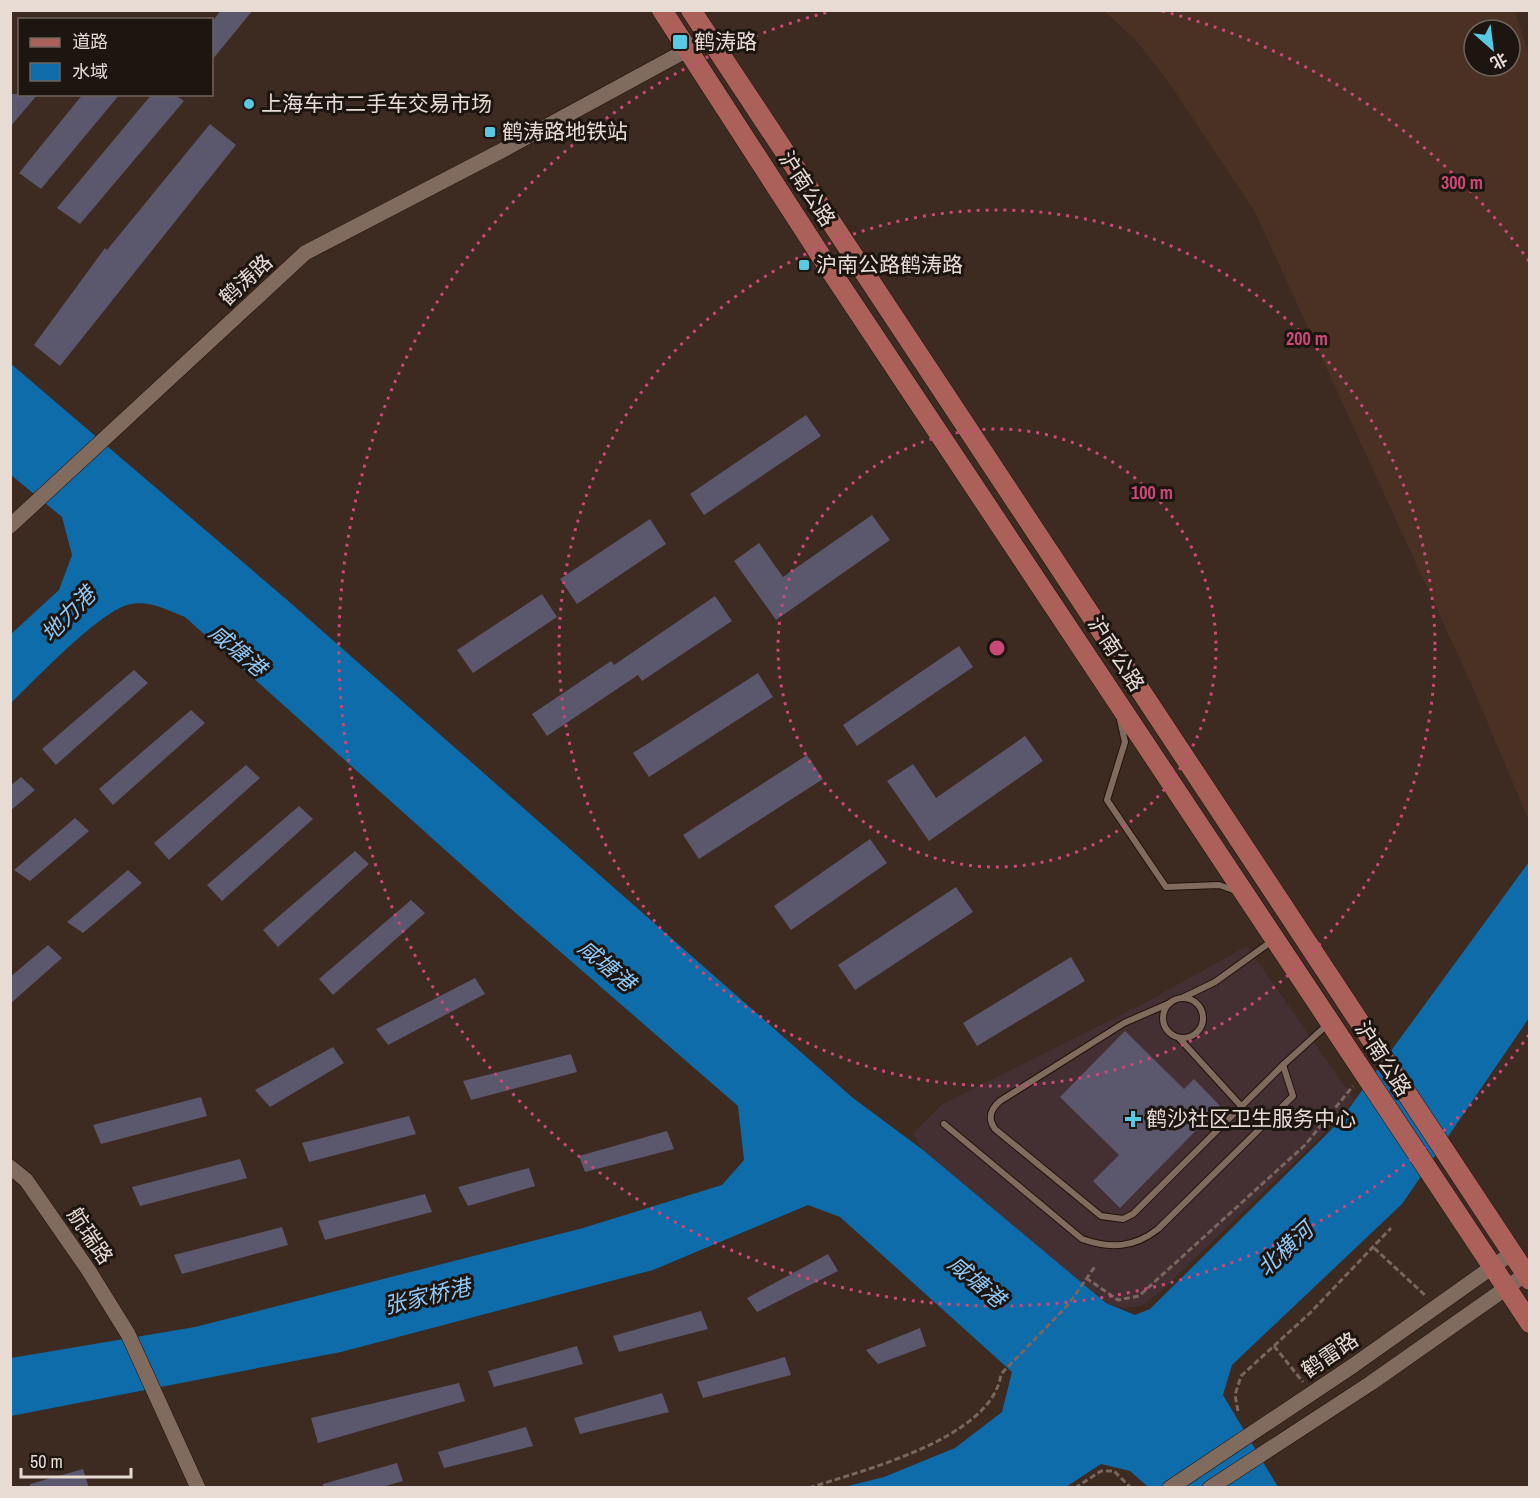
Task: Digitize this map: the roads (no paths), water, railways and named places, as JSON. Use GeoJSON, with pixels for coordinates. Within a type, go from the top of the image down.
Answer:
{"type":"FeatureCollection","features":[{"type":"Feature","properties":{"kind":"main road","name":"沪南公路"},"geometry":{"type":"LineString","coordinates":[[662,10],[821,256],[1530,1323]]}},
{"type":"Feature","properties":{"kind":"main road","name":"沪南公路"},"geometry":{"type":"LineString","coordinates":[[691,10],[1528,1277]]}},
{"type":"Feature","properties":{"kind":"street","name":"鹤涛路"},"geometry":{"type":"LineString","coordinates":[[10,526],[305,254],[709,38]]}},
{"type":"Feature","properties":{"kind":"street","name":"航瑞路"},"geometry":{"type":"LineString","coordinates":[[10,1167],[32,1189],[89,1271],[128,1334],[171,1424],[198,1488]]}},
{"type":"Feature","properties":{"kind":"street","name":"鹤雷路"},"geometry":{"type":"LineString","coordinates":[[1170,1488],[1354,1365],[1512,1253]]}},
{"type":"Feature","properties":{"kind":"street"},"geometry":{"type":"LineString","coordinates":[[1210,1488],[1371,1383],[1506,1287],[1528,1277]]}},
{"type":"Feature","properties":{"kind":"lane"},"geometry":{"type":"LineString","coordinates":[[1115,696],[1125,742],[1107,800],[1166,887],[1219,885],[1246,895]]}},
{"type":"Feature","properties":{"kind":"lane"},"geometry":{"type":"LineString","coordinates":[[1275,939],[1215,982],[1124,1023],[1000,1101],[991,1113],[992,1124],[1092,1212],[1113,1219],[1122,1219],[1133,1214],[1283,1065],[1330,1022]]}},
{"type":"Feature","properties":{"kind":"lane"},"geometry":{"type":"LineString","coordinates":[[1179,1038],[1197,1033],[1203,1021],[1200,1007],[1190,999],[1182,998]]}},
{"type":"Feature","properties":{"kind":"lane"},"geometry":{"type":"LineString","coordinates":[[1170,1002],[1163,1013],[1164,1026],[1172,1035],[1179,1038],[1241,1106]]}},
{"type":"Feature","properties":{"kind":"lane"},"geometry":{"type":"LineString","coordinates":[[944,1124],[1082,1239],[1108,1247],[1123,1246],[1147,1237],[1158,1229],[1293,1096],[1283,1065]]}},
{"type":"Feature","properties":{"kind":"water"},"geometry":{"type":"Polygon","coordinates":[[[10,363],[286,599],[853,1098],[923,1150],[1106,1303],[1135,1315],[1150,1309],[1339,1122],[1529,862],[1529,1018],[1402,1204],[1232,1365],[1223,1395],[1278,1487],[1148,1487],[1130,1471],[1101,1464],[1066,1487],[844,1487],[884,1477],[955,1448],[1002,1412],[1012,1372],[840,1217],[808,1205],[653,1270],[341,1352],[11,1416],[11,1358],[195,1327],[583,1228],[722,1185],[744,1160],[738,1106],[511,909],[185,617],[142,603],[127,605],[114,611],[83,634],[11,703],[11,634],[59,590],[72,555],[62,517],[11,475],[10,363]]]}},
{"type":"Feature","properties":{"kind":"place","name":"鹤涛路"},"geometry":{"type":"Point","coordinates":[680,42]}},
{"type":"Feature","properties":{"kind":"place","name":"上海车市二手车交易市场"},"geometry":{"type":"Point","coordinates":[249,104]}},
{"type":"Feature","properties":{"kind":"place","name":"鹤涛路地铁站"},"geometry":{"type":"Point","coordinates":[490,132]}},
{"type":"Feature","properties":{"kind":"place","name":"沪南公路鹤涛路"},"geometry":{"type":"Point","coordinates":[804,265]}},
{"type":"Feature","properties":{"kind":"place","name":"鹤沙社区卫生服务中心"},"geometry":{"type":"Point","coordinates":[1133,1119]}},
{"type":"Feature","properties":{"kind":"water label","name":"地力港"},"geometry":{"type":"Point","coordinates":[68,614]}},
{"type":"Feature","properties":{"kind":"water label","name":"咸塘港"},"geometry":{"type":"Point","coordinates":[238,650]}},
{"type":"Feature","properties":{"kind":"water label","name":"咸塘港"},"geometry":{"type":"Point","coordinates":[607,965]}},
{"type":"Feature","properties":{"kind":"water label","name":"北横河"},"geometry":{"type":"Point","coordinates":[1285,1249]}},
{"type":"Feature","properties":{"kind":"water label","name":"咸塘港"},"geometry":{"type":"Point","coordinates":[977,1281]}},
{"type":"Feature","properties":{"kind":"water label","name":"张家桥港"},"geometry":{"type":"Point","coordinates":[427,1296]}}]}
